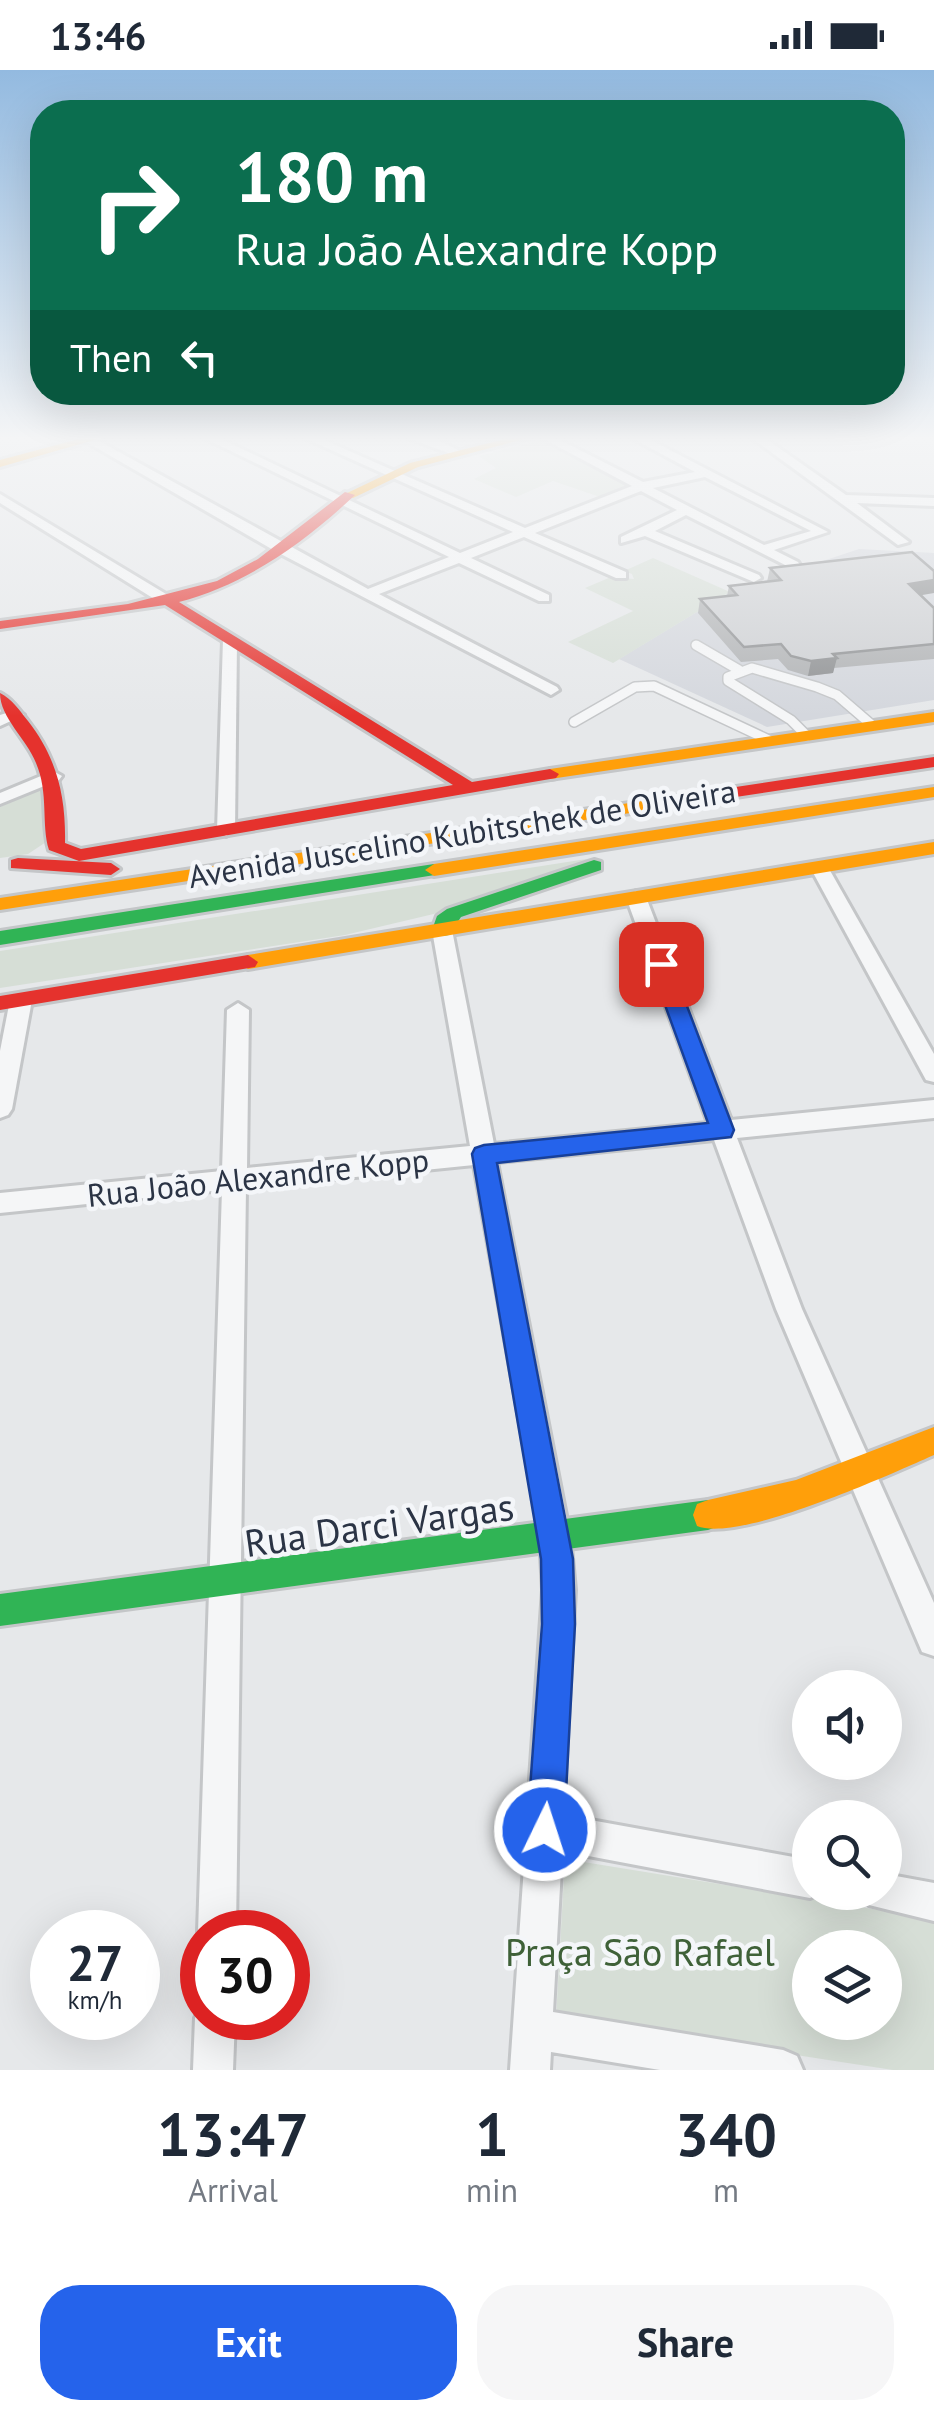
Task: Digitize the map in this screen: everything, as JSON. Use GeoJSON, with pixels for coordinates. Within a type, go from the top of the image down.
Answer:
{"type":"FeatureCollection","features":[{"type":"Feature","properties":{"kind":"main road"},"geometry":{"type":"LineString","coordinates":[[0,625],[161,597],[240,576],[304,529]]}},
{"type":"Feature","properties":{"kind":"main road"},"geometry":{"type":"LineString","coordinates":[[161,597],[466,786]]}},
{"type":"Feature","properties":{"kind":"main road"},"geometry":{"type":"LineString","coordinates":[[5,711],[37,739],[53,776],[60,803],[56,846],[62,852],[79,854],[466,786],[934,717]]}},
{"type":"Feature","properties":{"kind":"main road","name":"Avenida Juscelino Kubitschek de Oliveira"},"geometry":{"type":"LineString","coordinates":[[0,904],[934,762]]}},
{"type":"Feature","properties":{"kind":"main road","name":"Avenida Juscelino Kubitschek de Oliveira"},"geometry":{"type":"LineString","coordinates":[[0,938],[934,792]]}},
{"type":"Feature","properties":{"kind":"main road"},"geometry":{"type":"LineString","coordinates":[[442,930],[444,921],[454,913],[600,864],[823,810]]}},
{"type":"Feature","properties":{"kind":"main road"},"geometry":{"type":"LineString","coordinates":[[11,1002],[933,850]]}},
{"type":"Feature","properties":{"kind":"main road"},"geometry":{"type":"LineString","coordinates":[[9,864],[154,870],[237,868]]}},
{"type":"Feature","properties":{"kind":"main road","name":"Rua Darci Vargas"},"geometry":{"type":"LineString","coordinates":[[0,1610],[752,1509],[861,1475],[934,1440]]}},
{"type":"Feature","properties":{"kind":"street"},"geometry":{"type":"LineString","coordinates":[[51,529],[161,597]]}},
{"type":"Feature","properties":{"kind":"street"},"geometry":{"type":"LineString","coordinates":[[248,529],[551,690]]}},
{"type":"Feature","properties":{"kind":"street"},"geometry":{"type":"LineString","coordinates":[[401,529],[544,598]]}},
{"type":"Feature","properties":{"kind":"street"},"geometry":{"type":"LineString","coordinates":[[518,529],[620,576]]}},
{"type":"Feature","properties":{"kind":"street"},"geometry":{"type":"LineString","coordinates":[[367,594],[531,529]]}},
{"type":"Feature","properties":{"kind":"street"},"geometry":{"type":"LineString","coordinates":[[626,540],[648,529]]}},
{"type":"Feature","properties":{"kind":"street"},"geometry":{"type":"LineString","coordinates":[[727,529],[793,564]]}},
{"type":"Feature","properties":{"kind":"street"},"geometry":{"type":"LineString","coordinates":[[763,548],[822,532],[817,529]]}},
{"type":"Feature","properties":{"kind":"street"},"geometry":{"type":"LineString","coordinates":[[885,529],[903,542]]}},
{"type":"Feature","properties":{"kind":"street"},"geometry":{"type":"LineString","coordinates":[[645,531],[754,578]]}},
{"type":"Feature","properties":{"kind":"street"},"geometry":{"type":"LineString","coordinates":[[226,831],[230,640]]}},
{"type":"Feature","properties":{"kind":"street"},"geometry":{"type":"LineString","coordinates":[[0,799],[53,776]]}},
{"type":"Feature","properties":{"kind":"street"},"geometry":{"type":"LineString","coordinates":[[819,867],[934,1074]]}},
{"type":"Feature","properties":{"kind":"street"},"geometry":{"type":"LineString","coordinates":[[636,898],[789,1309],[934,1640]]}},
{"type":"Feature","properties":{"kind":"street"},"geometry":{"type":"LineString","coordinates":[[442,930],[554,1536],[559,1624],[530,2070]]}},
{"type":"Feature","properties":{"kind":"street"},"geometry":{"type":"LineString","coordinates":[[0,1109],[11,1002]]}},
{"type":"Feature","properties":{"kind":"street"},"geometry":{"type":"LineString","coordinates":[[218,1910],[238,1010]]}},
{"type":"Feature","properties":{"kind":"street","name":"Rua João Alexandre Kopp"},"geometry":{"type":"LineString","coordinates":[[0,1203],[934,1109]]}},
{"type":"Feature","properties":{"kind":"street"},"geometry":{"type":"LineString","coordinates":[[545,1830],[792,1876]]}},
{"type":"Feature","properties":{"kind":"street"},"geometry":{"type":"LineString","coordinates":[[902,1896],[934,1902]]}},
{"type":"Feature","properties":{"kind":"street"},"geometry":{"type":"LineString","coordinates":[[533,2029],[784,2070]]}},
{"type":"Feature","properties":{"kind":"street"},"geometry":{"type":"LineString","coordinates":[[213,2070],[214,2040]]}},
{"type":"Feature","properties":{"kind":"lane"},"geometry":{"type":"LineString","coordinates":[[696,646],[739,670]]}},
{"type":"Feature","properties":{"kind":"lane"},"geometry":{"type":"LineString","coordinates":[[807,736],[790,720],[728,681],[728,676],[752,668],[837,695],[872,726]]}},
{"type":"Feature","properties":{"kind":"lane"},"geometry":{"type":"LineString","coordinates":[[574,722],[635,688],[654,686],[771,741]]}},
{"type":"Feature","properties":{"kind":"shaded area"},"geometry":{"type":"Polygon","coordinates":[[[859,549],[934,553],[934,700],[767,727],[619,659],[730,592],[859,549]]]}},
{"type":"Feature","properties":{"kind":"green space"},"geometry":{"type":"Polygon","coordinates":[[[653,558],[730,592],[613,663],[568,642],[633,611],[585,588],[611,577],[634,579],[624,571],[653,558]]]}},
{"type":"Feature","properties":{"kind":"green space"},"geometry":{"type":"Polygon","coordinates":[[[47,786],[46,842],[28,854],[0,858],[0,807],[47,786]]]}},
{"type":"Feature","properties":{"kind":"green space"},"geometry":{"type":"Polygon","coordinates":[[[593,858],[442,912],[345,935],[0,988],[0,951],[593,858]]]}},
{"type":"Feature","properties":{"kind":"green space","name":"Praça São Rafael"},"geometry":{"type":"Polygon","coordinates":[[[565,1859],[792,1896],[792,1910],[879,1910],[934,1919],[934,2070],[893,2070],[556,2018],[565,1859]]]}},
{"type":"Feature","properties":{"kind":"building"},"geometry":{"type":"Polygon","coordinates":[[[912,552],[934,571],[934,580],[909,584],[934,608],[934,644],[833,654],[837,658],[811,661],[791,656],[781,644],[744,647],[700,599],[737,595],[729,586],[781,580],[770,568],[912,552]]]}},
{"type":"Feature","properties":{"kind":"traffic: fast"},"geometry":{"type":"LineString","coordinates":[[442,930],[444,921],[454,913],[594,866]]}},
{"type":"Feature","properties":{"kind":"traffic: fast"},"geometry":{"type":"LineString","coordinates":[[0,938],[434,870]]}},
{"type":"Feature","properties":{"kind":"traffic: fast"},"geometry":{"type":"LineString","coordinates":[[0,1610],[708,1515]]}},
{"type":"Feature","properties":{"kind":"traffic: slow"},"geometry":{"type":"LineString","coordinates":[[550,774],[934,717]]}},
{"type":"Feature","properties":{"kind":"traffic: slow"},"geometry":{"type":"LineString","coordinates":[[434,870],[934,792]]}},
{"type":"Feature","properties":{"kind":"traffic: slow"},"geometry":{"type":"LineString","coordinates":[[0,904],[696,798]]}},
{"type":"Feature","properties":{"kind":"traffic: slow"},"geometry":{"type":"LineString","coordinates":[[442,930],[934,848]]}},
{"type":"Feature","properties":{"kind":"traffic: slow"},"geometry":{"type":"LineString","coordinates":[[248,962],[442,930]]}},
{"type":"Feature","properties":{"kind":"traffic: slow"},"geometry":{"type":"LineString","coordinates":[[708,1515],[796,1495],[934,1441]]}},
{"type":"Feature","properties":{"kind":"traffic: jam"},"geometry":{"type":"LineString","coordinates":[[0,625],[128,608],[192,594],[250,570],[306,529]]}},
{"type":"Feature","properties":{"kind":"traffic: jam"},"geometry":{"type":"LineString","coordinates":[[161,597],[466,786]]}},
{"type":"Feature","properties":{"kind":"traffic: jam"},"geometry":{"type":"LineString","coordinates":[[0,698],[28,732],[46,765],[55,802],[56,846],[79,855],[550,774]]}},
{"type":"Feature","properties":{"kind":"traffic: jam"},"geometry":{"type":"LineString","coordinates":[[696,798],[934,762]]}},
{"type":"Feature","properties":{"kind":"traffic: jam"},"geometry":{"type":"LineString","coordinates":[[18,864],[111,869]]}},
{"type":"Feature","properties":{"kind":"traffic: jam"},"geometry":{"type":"LineString","coordinates":[[0,1003],[248,962]]}},
{"type":"Feature","properties":{"kind":"route"},"geometry":{"type":"LineString","coordinates":[[545,1830],[560,1590],[554,1536],[484,1154],[722,1130],[661,964]]}}]}
